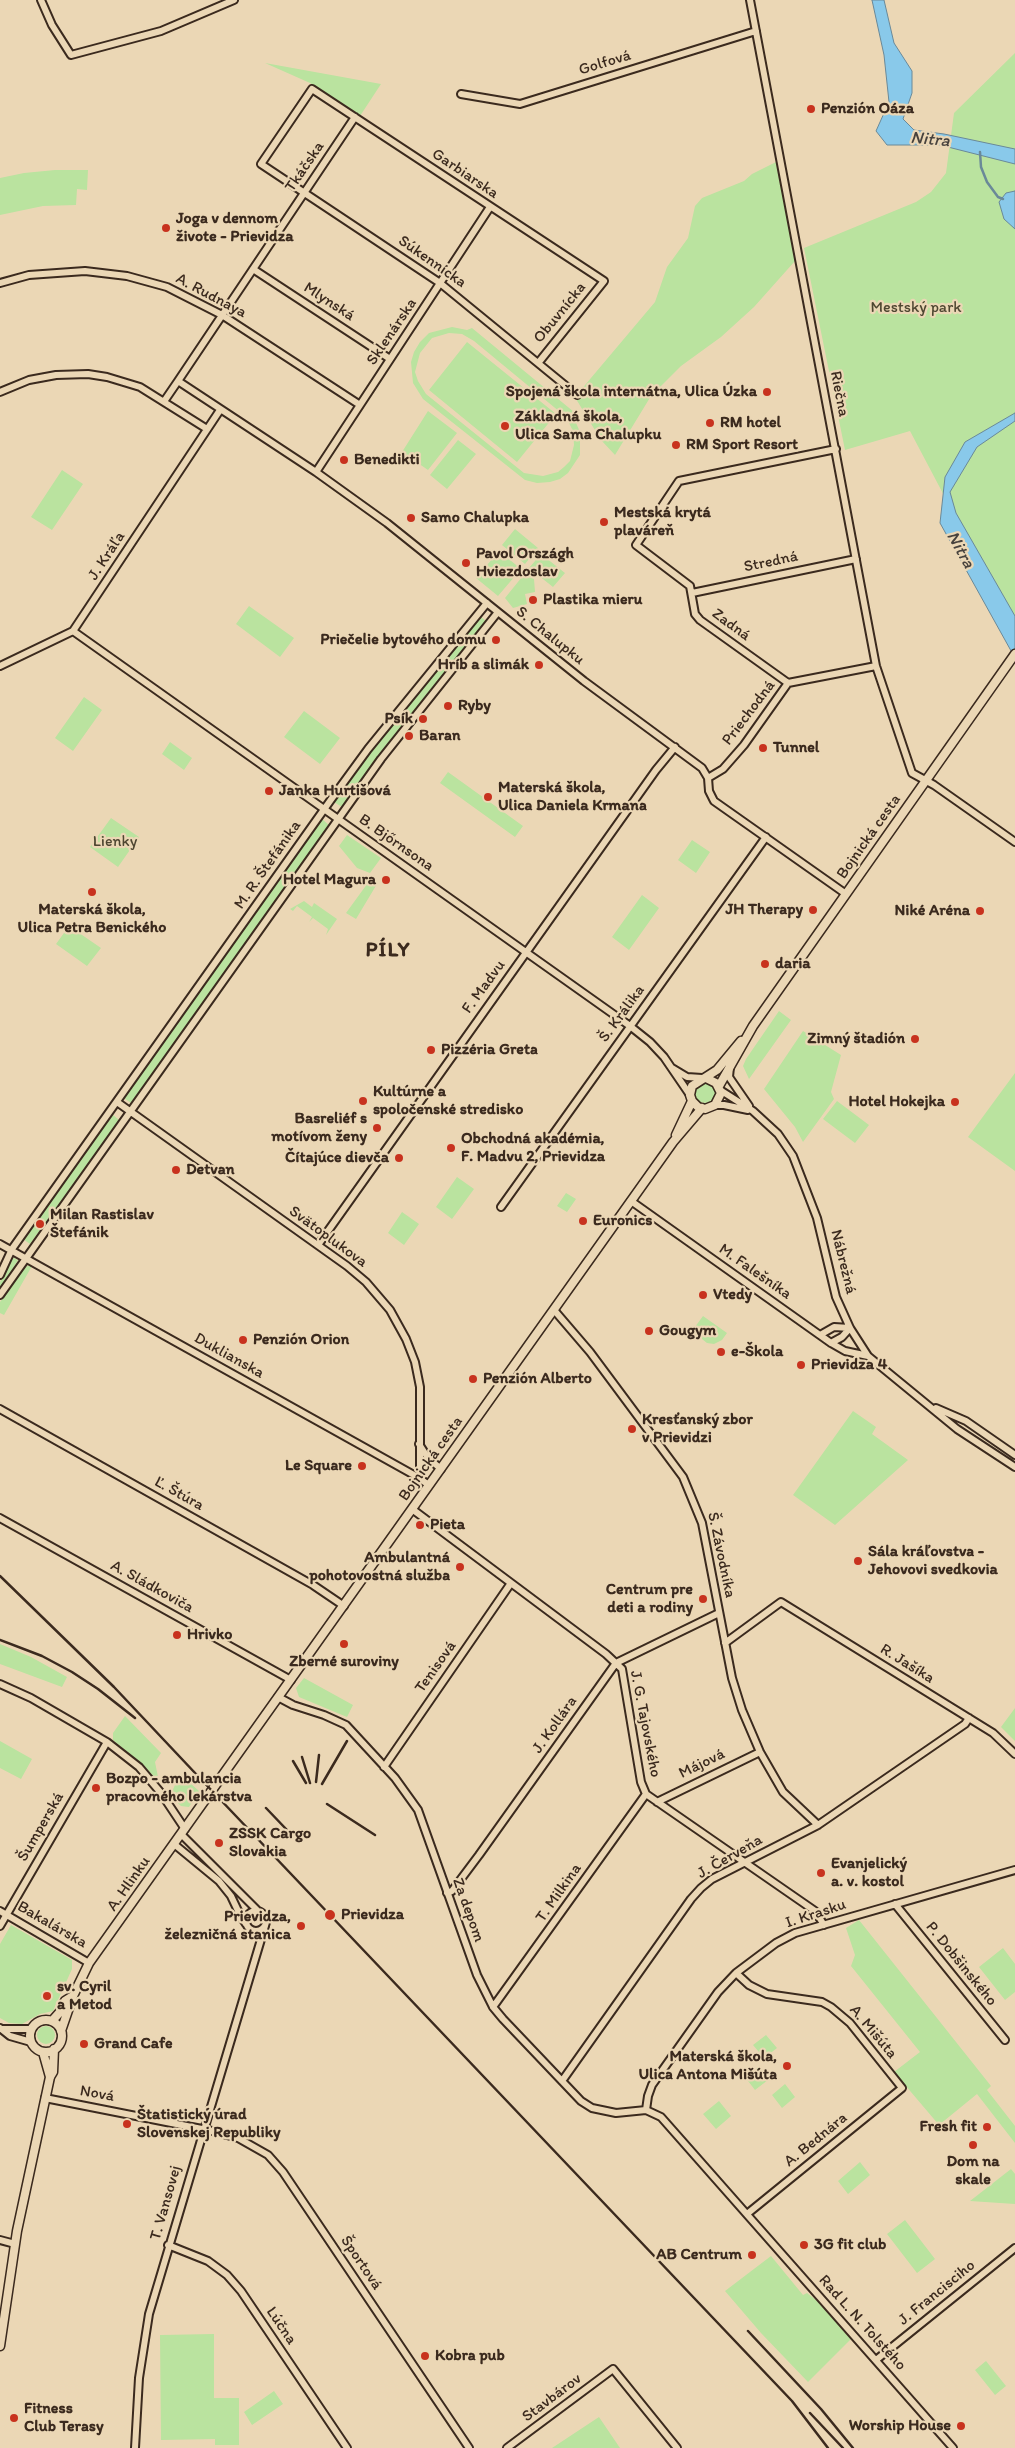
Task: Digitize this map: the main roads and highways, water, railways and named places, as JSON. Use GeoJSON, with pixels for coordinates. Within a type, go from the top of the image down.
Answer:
{"type":"FeatureCollection","features":[{"type":"Feature","properties":{"kind":"water","name":"Nitra"},"geometry":{"type":"Polygon","coordinates":[[[872,0],[884,0],[894,43],[912,71],[912,93],[903,119],[914,130],[944,134],[1015,149],[1015,164],[940,145],[887,145],[876,131],[889,102],[884,55],[872,0]]]}},
{"type":"Feature","properties":{"kind":"water"},"geometry":{"type":"Polygon","coordinates":[[[1015,191],[1015,229],[1004,219],[999,202],[1006,193],[1015,191]]]}},
{"type":"Feature","properties":{"kind":"water","name":"Nitra"},"geometry":{"type":"Polygon","coordinates":[[[1015,413],[1015,421],[977,447],[950,492],[956,513],[1015,616],[1015,658],[940,523],[945,477],[965,442],[1015,413]]]}},
{"type":"Feature","properties":{"kind":"waterway"},"geometry":{"type":"LineString","coordinates":[[980,152],[981,167],[987,182],[998,197],[1003,199]]}},
{"type":"Feature","properties":{"kind":"railway"},"geometry":{"type":"LineString","coordinates":[[0,1576],[114,1687],[792,2401],[828,2448]]}},
{"type":"Feature","properties":{"kind":"railway"},"geometry":{"type":"LineString","coordinates":[[0,1640],[42,1656],[72,1672],[98,1689],[135,1718]]}},
{"type":"Feature","properties":{"kind":"railway"},"geometry":{"type":"LineString","coordinates":[[322,1784],[347,1741]]}},
{"type":"Feature","properties":{"kind":"railway"},"geometry":{"type":"LineString","coordinates":[[316,1782],[319,1755]]}},
{"type":"Feature","properties":{"kind":"railway"},"geometry":{"type":"LineString","coordinates":[[302,1757],[310,1783]]}},
{"type":"Feature","properties":{"kind":"railway"},"geometry":{"type":"LineString","coordinates":[[293,1761],[306,1783]]}},
{"type":"Feature","properties":{"kind":"railway"},"geometry":{"type":"LineString","coordinates":[[327,1804],[375,1835]]}},
{"type":"Feature","properties":{"kind":"railway"},"geometry":{"type":"LineString","coordinates":[[266,1808],[287,1830]]}},
{"type":"Feature","properties":{"kind":"railway"},"geometry":{"type":"LineString","coordinates":[[748,2331],[821,2409],[853,2448]]}},
{"type":"Feature","properties":{"kind":"railway"},"geometry":{"type":"LineString","coordinates":[[810,2413],[843,2448]]}},
{"type":"Feature","properties":{"kind":"place","name":"Penzión Oáza"},"geometry":{"type":"Point","coordinates":[811,109]}},
{"type":"Feature","properties":{"kind":"place","name":"Joga v dennom živote - Prievidza"},"geometry":{"type":"Point","coordinates":[166,228]}},
{"type":"Feature","properties":{"kind":"place","name":"Spojená škola internátna, Ulica Úzka"},"geometry":{"type":"Point","coordinates":[767,392]}},
{"type":"Feature","properties":{"kind":"place","name":"RM hotel"},"geometry":{"type":"Point","coordinates":[710,423]}},
{"type":"Feature","properties":{"kind":"place","name":"Základná škola, Ulica Sama Chalupku"},"geometry":{"type":"Point","coordinates":[505,426]}},
{"type":"Feature","properties":{"kind":"place","name":"RM Sport Resort"},"geometry":{"type":"Point","coordinates":[676,445]}},
{"type":"Feature","properties":{"kind":"place","name":"Benedikti"},"geometry":{"type":"Point","coordinates":[344,460]}},
{"type":"Feature","properties":{"kind":"place","name":"Samo Chalupka"},"geometry":{"type":"Point","coordinates":[411,518]}},
{"type":"Feature","properties":{"kind":"place","name":"Mestská krytá plaváreň"},"geometry":{"type":"Point","coordinates":[604,522]}},
{"type":"Feature","properties":{"kind":"place","name":"Pavol Országh Hviezdoslav"},"geometry":{"type":"Point","coordinates":[466,563]}},
{"type":"Feature","properties":{"kind":"place","name":"Plastika mieru"},"geometry":{"type":"Point","coordinates":[533,600]}},
{"type":"Feature","properties":{"kind":"place","name":"Priečelie bytového domu"},"geometry":{"type":"Point","coordinates":[496,640]}},
{"type":"Feature","properties":{"kind":"place","name":"Hríb a slimák"},"geometry":{"type":"Point","coordinates":[539,665]}},
{"type":"Feature","properties":{"kind":"place","name":"Ryby"},"geometry":{"type":"Point","coordinates":[448,706]}},
{"type":"Feature","properties":{"kind":"place","name":"Psík"},"geometry":{"type":"Point","coordinates":[423,719]}},
{"type":"Feature","properties":{"kind":"place","name":"Baran"},"geometry":{"type":"Point","coordinates":[409,736]}},
{"type":"Feature","properties":{"kind":"place","name":"Tunnel"},"geometry":{"type":"Point","coordinates":[763,748]}},
{"type":"Feature","properties":{"kind":"place","name":"Janka Hurtišová"},"geometry":{"type":"Point","coordinates":[269,791]}},
{"type":"Feature","properties":{"kind":"place","name":"Materská škola, Ulica Daniela Krmana"},"geometry":{"type":"Point","coordinates":[488,797]}},
{"type":"Feature","properties":{"kind":"place","name":"Hotel Magura"},"geometry":{"type":"Point","coordinates":[386,880]}},
{"type":"Feature","properties":{"kind":"place","name":"Materská škola, Ulica Petra Benického"},"geometry":{"type":"Point","coordinates":[92,892]}},
{"type":"Feature","properties":{"kind":"place","name":"JH Therapy"},"geometry":{"type":"Point","coordinates":[813,910]}},
{"type":"Feature","properties":{"kind":"place","name":"Niké Aréna"},"geometry":{"type":"Point","coordinates":[980,911]}},
{"type":"Feature","properties":{"kind":"place","name":"daria"},"geometry":{"type":"Point","coordinates":[765,964]}},
{"type":"Feature","properties":{"kind":"place","name":"Zimný štadión"},"geometry":{"type":"Point","coordinates":[915,1039]}},
{"type":"Feature","properties":{"kind":"place","name":"Pizzéria Greta"},"geometry":{"type":"Point","coordinates":[431,1050]}},
{"type":"Feature","properties":{"kind":"place","name":"Kultúrne a spoločenské stredisko"},"geometry":{"type":"Point","coordinates":[363,1101]}},
{"type":"Feature","properties":{"kind":"place","name":"Hotel Hokejka"},"geometry":{"type":"Point","coordinates":[955,1102]}},
{"type":"Feature","properties":{"kind":"place","name":"Basreliéf s motívom ženy"},"geometry":{"type":"Point","coordinates":[377,1128]}},
{"type":"Feature","properties":{"kind":"place","name":"Obchodná akadémia, F. Madvu 2, Prievidza"},"geometry":{"type":"Point","coordinates":[451,1148]}},
{"type":"Feature","properties":{"kind":"place","name":"Čítajúce dievča"},"geometry":{"type":"Point","coordinates":[399,1158]}},
{"type":"Feature","properties":{"kind":"place","name":"Detvan"},"geometry":{"type":"Point","coordinates":[176,1170]}},
{"type":"Feature","properties":{"kind":"place","name":"Euronics"},"geometry":{"type":"Point","coordinates":[583,1221]}},
{"type":"Feature","properties":{"kind":"place","name":"Milan Rastislav Štefánik"},"geometry":{"type":"Point","coordinates":[40,1224]}},
{"type":"Feature","properties":{"kind":"place","name":"Vtedy"},"geometry":{"type":"Point","coordinates":[703,1295]}},
{"type":"Feature","properties":{"kind":"place","name":"Gougym"},"geometry":{"type":"Point","coordinates":[649,1331]}},
{"type":"Feature","properties":{"kind":"place","name":"Penzión Orion"},"geometry":{"type":"Point","coordinates":[243,1340]}},
{"type":"Feature","properties":{"kind":"place","name":"e-Škola"},"geometry":{"type":"Point","coordinates":[721,1352]}},
{"type":"Feature","properties":{"kind":"place","name":"Prievidza 4"},"geometry":{"type":"Point","coordinates":[801,1365]}},
{"type":"Feature","properties":{"kind":"place","name":"Penzión Alberto"},"geometry":{"type":"Point","coordinates":[473,1379]}},
{"type":"Feature","properties":{"kind":"place","name":"Kresťanský zbor v Prievidzi"},"geometry":{"type":"Point","coordinates":[632,1429]}},
{"type":"Feature","properties":{"kind":"place","name":"Le Square"},"geometry":{"type":"Point","coordinates":[362,1466]}},
{"type":"Feature","properties":{"kind":"place","name":"Pieta"},"geometry":{"type":"Point","coordinates":[420,1525]}},
{"type":"Feature","properties":{"kind":"place","name":"Sála kráľovstva - Jehovovi svedkovia"},"geometry":{"type":"Point","coordinates":[858,1561]}},
{"type":"Feature","properties":{"kind":"place","name":"Ambulantná pohotovostná služba"},"geometry":{"type":"Point","coordinates":[460,1567]}},
{"type":"Feature","properties":{"kind":"place","name":"Centrum pre deti a rodiny"},"geometry":{"type":"Point","coordinates":[703,1599]}},
{"type":"Feature","properties":{"kind":"place","name":"Hrivko"},"geometry":{"type":"Point","coordinates":[177,1635]}},
{"type":"Feature","properties":{"kind":"place","name":"Zberné suroviny"},"geometry":{"type":"Point","coordinates":[344,1644]}},
{"type":"Feature","properties":{"kind":"place","name":"Bozpo - ambulancia pracovného lekárstva"},"geometry":{"type":"Point","coordinates":[96,1788]}},
{"type":"Feature","properties":{"kind":"place","name":"ZSSK Cargo Slovakia"},"geometry":{"type":"Point","coordinates":[219,1843]}},
{"type":"Feature","properties":{"kind":"place","name":"Evanjelický a. v. kostol"},"geometry":{"type":"Point","coordinates":[821,1873]}},
{"type":"Feature","properties":{"kind":"place","name":"Prievidza"},"geometry":{"type":"Point","coordinates":[330,1915]}},
{"type":"Feature","properties":{"kind":"place","name":"Prievidza, železničná stanica"},"geometry":{"type":"Point","coordinates":[301,1926]}},
{"type":"Feature","properties":{"kind":"place","name":"sv. Cyril a Metod"},"geometry":{"type":"Point","coordinates":[47,1996]}},
{"type":"Feature","properties":{"kind":"place","name":"Grand Cafe"},"geometry":{"type":"Point","coordinates":[84,2044]}},
{"type":"Feature","properties":{"kind":"place","name":"Materská škola, Ulica Antona Mišúta"},"geometry":{"type":"Point","coordinates":[787,2066]}},
{"type":"Feature","properties":{"kind":"place","name":"Štatistický úrad Slovenskej Republiky"},"geometry":{"type":"Point","coordinates":[127,2124]}},
{"type":"Feature","properties":{"kind":"place","name":"Fresh fit"},"geometry":{"type":"Point","coordinates":[987,2127]}},
{"type":"Feature","properties":{"kind":"place","name":"Dom na skale"},"geometry":{"type":"Point","coordinates":[973,2145]}},
{"type":"Feature","properties":{"kind":"place","name":"3G fit club"},"geometry":{"type":"Point","coordinates":[804,2245]}},
{"type":"Feature","properties":{"kind":"place","name":"AB Centrum"},"geometry":{"type":"Point","coordinates":[752,2255]}},
{"type":"Feature","properties":{"kind":"place","name":"Kobra pub"},"geometry":{"type":"Point","coordinates":[425,2356]}},
{"type":"Feature","properties":{"kind":"place","name":"Fitness Club Terasy"},"geometry":{"type":"Point","coordinates":[14,2418]}},
{"type":"Feature","properties":{"kind":"place","name":"Worship House"},"geometry":{"type":"Point","coordinates":[961,2426]}},
{"type":"Feature","properties":{"kind":"district","name":"PÍLY"},"geometry":{"type":"Point","coordinates":[388,951]}},
{"type":"Feature","properties":{"kind":"park label","name":"Mestský park"},"geometry":{"type":"Point","coordinates":[916,308]}},
{"type":"Feature","properties":{"kind":"park label","name":"Lienky"},"geometry":{"type":"Point","coordinates":[115,842]}}]}
